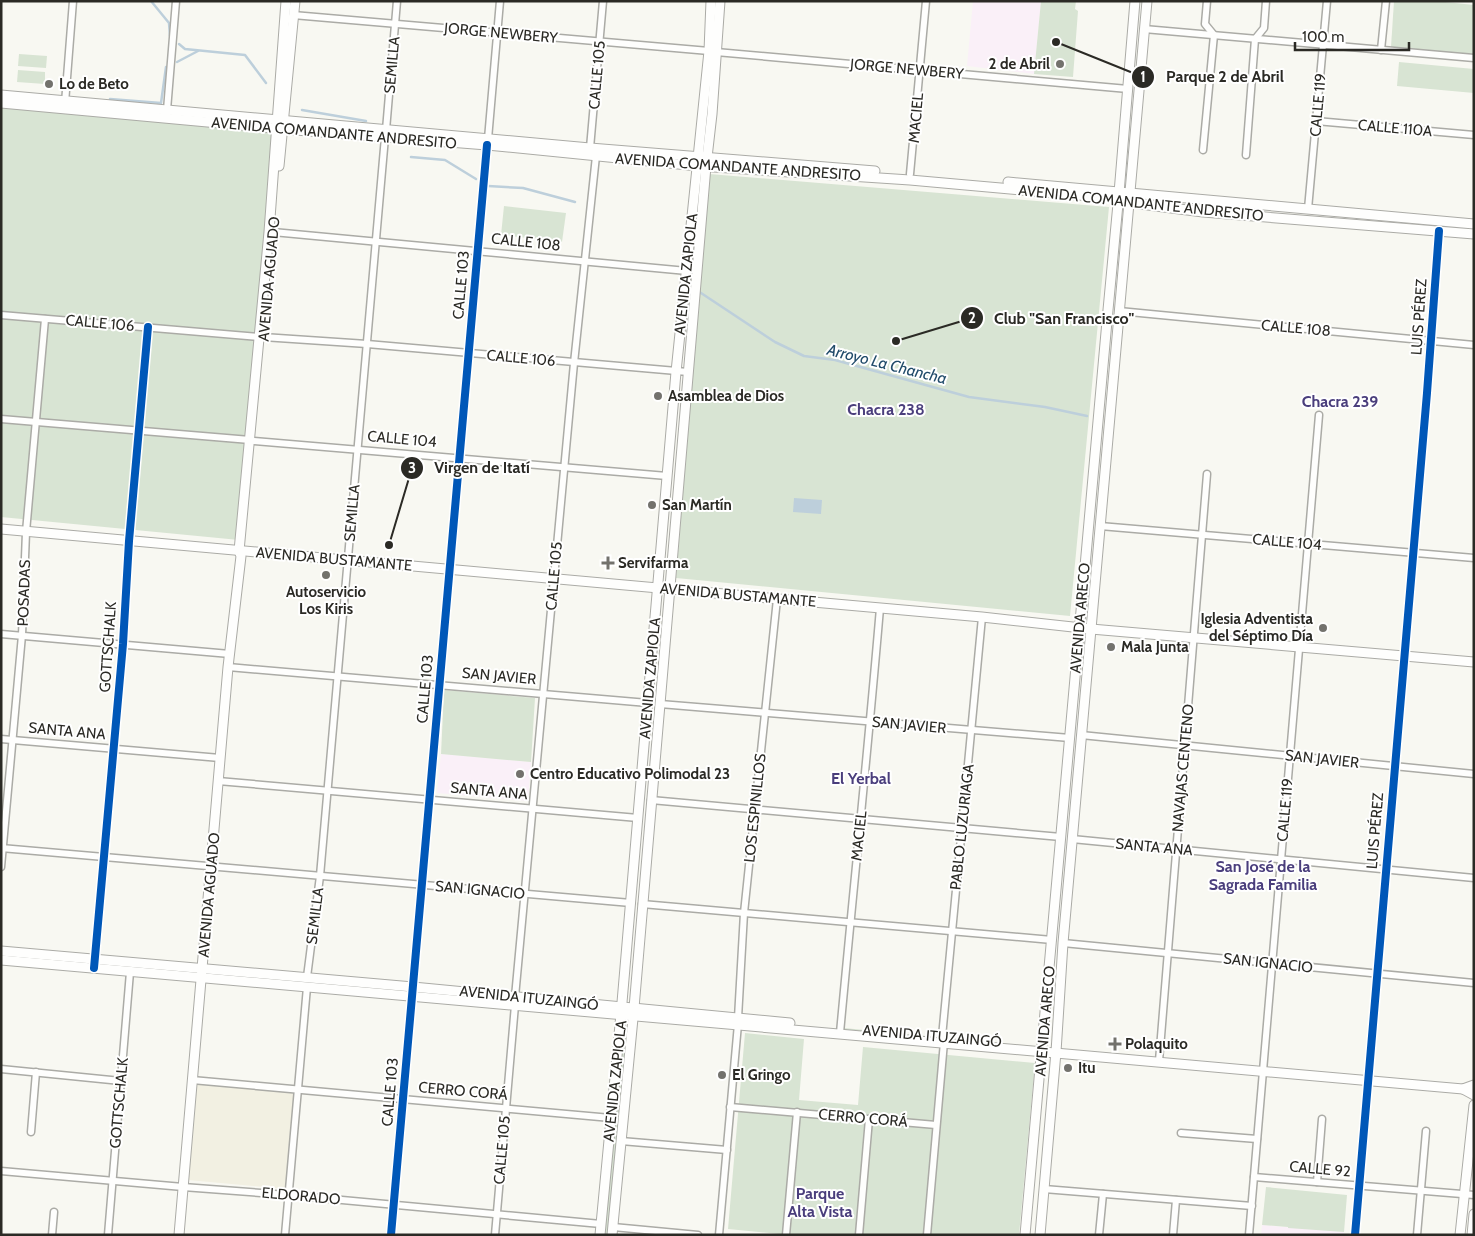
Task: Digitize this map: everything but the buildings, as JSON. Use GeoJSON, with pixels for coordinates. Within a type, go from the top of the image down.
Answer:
{"type":"FeatureCollection","features":[{"type":"Feature","properties":{"kind":"main road","name":"AVENIDA AGUADO"},"geometry":{"type":"LineString","coordinates":[[261,337],[273,232],[286,1]]}},
{"type":"Feature","properties":{"kind":"main road","name":"AVENIDA AGUADO"},"geometry":{"type":"LineString","coordinates":[[179,1235],[228,667],[242,552],[280,124],[295,1]]}},
{"type":"Feature","properties":{"kind":"main road","name":"AVENIDA ZAPIOLA"},"geometry":{"type":"LineString","coordinates":[[600,1235],[622,1011],[676,372],[686,276],[702,162],[712,114],[713,52],[711,1]]}},
{"type":"Feature","properties":{"kind":"main road","name":"AVENIDA ZAPIOLA"},"geometry":{"type":"LineString","coordinates":[[713,52],[720,1]]}},
{"type":"Feature","properties":{"kind":"main road","name":"AVENIDA ARECO"},"geometry":{"type":"LineString","coordinates":[[1025,1235],[1135,1]]}},
{"type":"Feature","properties":{"kind":"main road","name":"AVENIDA ARECO"},"geometry":{"type":"LineString","coordinates":[[1040,1235],[1072,839],[1147,1]]}},
{"type":"Feature","properties":{"kind":"main road","name":"AVENIDA COMANDANTE ANDRESITO"},"geometry":{"type":"LineString","coordinates":[[1,94],[65,105],[702,162],[1129,197],[1308,209],[1474,224]]}},
{"type":"Feature","properties":{"kind":"main road","name":"AVENIDA COMANDANTE ANDRESITO"},"geometry":{"type":"LineString","coordinates":[[1,103],[167,110],[280,124]]}},
{"type":"Feature","properties":{"kind":"main road","name":"AVENIDA COMANDANTE ANDRESITO"},"geometry":{"type":"LineString","coordinates":[[702,162],[910,174],[1112,191],[1119,196]]}},
{"type":"Feature","properties":{"kind":"main road","name":"AVENIDA ZAPIOLA"},"geometry":{"type":"LineString","coordinates":[[612,1231],[633,1012],[696,284],[702,162]]}},
{"type":"Feature","properties":{"kind":"main road","name":"AVENIDA COMANDANTE ANDRESITO"},"geometry":{"type":"LineString","coordinates":[[1129,197],[1140,204],[1261,217],[1474,234]]}},
{"type":"Feature","properties":{"kind":"main road","name":"AVENIDA BUSTAMANTE"},"geometry":{"type":"LineString","coordinates":[[1,530],[1474,662]]}},
{"type":"Feature","properties":{"kind":"main road","name":"AVENIDA ITUZAINGÓ"},"geometry":{"type":"LineString","coordinates":[[1,951],[95,964],[130,972],[307,987],[413,991]]}},
{"type":"Feature","properties":{"kind":"main road","name":"AVENIDA ITUZAINGÓ"},"geometry":{"type":"LineString","coordinates":[[1,960],[202,968],[307,977],[413,991],[515,1001],[1463,1089],[1474,1095]]}},
{"type":"Feature","properties":{"kind":"main road","name":"AVENIDA ITUZAINGÓ"},"geometry":{"type":"LineString","coordinates":[[1463,1089],[1474,1085]]}},
{"type":"Feature","properties":{"kind":"main road"},"geometry":{"type":"LineString","coordinates":[[1460,1235],[1469,1195],[1474,1105]]}},
{"type":"Feature","properties":{"kind":"main road"},"geometry":{"type":"LineString","coordinates":[[1472,1235],[1474,1214]]}},
{"type":"Feature","properties":{"kind":"street"},"geometry":{"type":"LineString","coordinates":[[65,105],[73,1]]}},
{"type":"Feature","properties":{"kind":"street"},"geometry":{"type":"LineString","coordinates":[[167,110],[176,1]]}},
{"type":"Feature","properties":{"kind":"street","name":"SEMILLA"},"geometry":{"type":"LineString","coordinates":[[307,977],[320,876],[397,1]]}},
{"type":"Feature","properties":{"kind":"street","name":"CALLE 103"},"geometry":{"type":"LineString","coordinates":[[391,1235],[500,1]]}},
{"type":"Feature","properties":{"kind":"street","name":"CALLE 105"},"geometry":{"type":"LineString","coordinates":[[495,1235],[542,694],[584,261],[603,1]]}},
{"type":"Feature","properties":{"kind":"street","name":"MACIEL"},"geometry":{"type":"LineString","coordinates":[[910,174],[926,1]]}},
{"type":"Feature","properties":{"kind":"street"},"geometry":{"type":"LineString","coordinates":[[1203,150],[1214,35],[1206,24],[1207,1]]}},
{"type":"Feature","properties":{"kind":"street"},"geometry":{"type":"LineString","coordinates":[[1246,155],[1255,39],[1264,28],[1266,1]]}},
{"type":"Feature","properties":{"kind":"street","name":"CALLE 119"},"geometry":{"type":"LineString","coordinates":[[1308,209],[1327,1]]}},
{"type":"Feature","properties":{"kind":"street"},"geometry":{"type":"LineString","coordinates":[[1381,50],[1386,1]]}},
{"type":"Feature","properties":{"kind":"street","name":"JORGE NEWBERY"},"geometry":{"type":"LineString","coordinates":[[293,15],[1128,89]]}},
{"type":"Feature","properties":{"kind":"street"},"geometry":{"type":"LineString","coordinates":[[1144,29],[1474,58]]}},
{"type":"Feature","properties":{"kind":"street","name":"CALLE 110A"},"geometry":{"type":"LineString","coordinates":[[1316,121],[1474,135]]}},
{"type":"Feature","properties":{"kind":"street","name":"LUIS PÉREZ"},"geometry":{"type":"LineString","coordinates":[[1355,1235],[1426,406],[1439,231]]}},
{"type":"Feature","properties":{"kind":"street","name":"CALLE 108"},"geometry":{"type":"LineString","coordinates":[[273,232],[584,261],[686,276]]}},
{"type":"Feature","properties":{"kind":"street","name":"CALLE 108"},"geometry":{"type":"LineString","coordinates":[[1119,311],[1474,345]]}},
{"type":"Feature","properties":{"kind":"street","name":"CALLE 106"},"geometry":{"type":"LineString","coordinates":[[1,315],[688,372]]}},
{"type":"Feature","properties":{"kind":"street","name":"POSADAS"},"geometry":{"type":"LineString","coordinates":[[1,867],[22,636],[26,532],[45,319]]}},
{"type":"Feature","properties":{"kind":"street","name":"GOTTSCHALK"},"geometry":{"type":"LineString","coordinates":[[95,964],[124,644],[129,541],[148,327]]}},
{"type":"Feature","properties":{"kind":"street","name":"CALLE 119"},"geometry":{"type":"LineString","coordinates":[[1249,1235],[1319,414]]}},
{"type":"Feature","properties":{"kind":"street","name":"CALLE 104"},"geometry":{"type":"LineString","coordinates":[[1,419],[667,476]]}},
{"type":"Feature","properties":{"kind":"street","name":"NAVAJAS CENTENO"},"geometry":{"type":"LineString","coordinates":[[1159,1061],[1207,474]]}},
{"type":"Feature","properties":{"kind":"street","name":"CALLE 104"},"geometry":{"type":"LineString","coordinates":[[1100,526],[1474,558]]}},
{"type":"Feature","properties":{"kind":"street","name":"LOS ESPINILLOS"},"geometry":{"type":"LineString","coordinates":[[719,1235],[738,1021],[744,913],[776,599]]}},
{"type":"Feature","properties":{"kind":"street","name":"MACIEL"},"geometry":{"type":"LineString","coordinates":[[841,1031],[880,608]]}},
{"type":"Feature","properties":{"kind":"street","name":"PABLO LUZURIAGA"},"geometry":{"type":"LineString","coordinates":[[927,1235],[951,931],[982,617]]}},
{"type":"Feature","properties":{"kind":"street"},"geometry":{"type":"LineString","coordinates":[[1,634],[230,654]]}},
{"type":"Feature","properties":{"kind":"street","name":"SAN JAVIER"},"geometry":{"type":"LineString","coordinates":[[228,667],[648,702]]}},
{"type":"Feature","properties":{"kind":"street","name":"SAN JAVIER"},"geometry":{"type":"LineString","coordinates":[[660,704],[1070,738]]}},
{"type":"Feature","properties":{"kind":"street","name":"SAN JAVIER"},"geometry":{"type":"LineString","coordinates":[[1082,735],[1474,774]]}},
{"type":"Feature","properties":{"kind":"street","name":"SANTA ANA"},"geometry":{"type":"LineString","coordinates":[[1,739],[220,758]]}},
{"type":"Feature","properties":{"kind":"street","name":"SANTA ANA"},"geometry":{"type":"LineString","coordinates":[[218,780],[638,818]]}},
{"type":"Feature","properties":{"kind":"street"},"geometry":{"type":"LineString","coordinates":[[651,800],[1061,837]]}},
{"type":"Feature","properties":{"kind":"street","name":"SANTA ANA"},"geometry":{"type":"LineString","coordinates":[[1072,839],[1386,871],[1474,878]]}},
{"type":"Feature","properties":{"kind":"street","name":"SAN IGNACIO"},"geometry":{"type":"LineString","coordinates":[[2,848],[631,903]]}},
{"type":"Feature","properties":{"kind":"street"},"geometry":{"type":"LineString","coordinates":[[642,904],[1052,940]]}},
{"type":"Feature","properties":{"kind":"street","name":"SAN IGNACIO"},"geometry":{"type":"LineString","coordinates":[[1063,943],[1474,983]]}},
{"type":"Feature","properties":{"kind":"street","name":"GOTTSCHALK"},"geometry":{"type":"LineString","coordinates":[[108,1235],[130,972]]}},
{"type":"Feature","properties":{"kind":"street"},"geometry":{"type":"LineString","coordinates":[[285,1235],[307,987]]}},
{"type":"Feature","properties":{"kind":"street"},"geometry":{"type":"LineString","coordinates":[[1,1069],[121,1081]]}},
{"type":"Feature","properties":{"kind":"street"},"geometry":{"type":"LineString","coordinates":[[30,1132],[36,1072]]}},
{"type":"Feature","properties":{"kind":"street","name":"CERRO CORÁ"},"geometry":{"type":"LineString","coordinates":[[192,1080],[611,1118]]}},
{"type":"Feature","properties":{"kind":"street","name":"CERRO CORÁ"},"geometry":{"type":"LineString","coordinates":[[730,1106],[936,1125]]}},
{"type":"Feature","properties":{"kind":"street"},"geometry":{"type":"LineString","coordinates":[[786,1235],[797,1112]]}},
{"type":"Feature","properties":{"kind":"street"},"geometry":{"type":"LineString","coordinates":[[859,1235],[869,1119]]}},
{"type":"Feature","properties":{"kind":"street"},"geometry":{"type":"LineString","coordinates":[[1317,1182],[1322,1119]]}},
{"type":"Feature","properties":{"kind":"street"},"geometry":{"type":"LineString","coordinates":[[1417,1235],[1426,1131]]}},
{"type":"Feature","properties":{"kind":"street"},"geometry":{"type":"LineString","coordinates":[[1181,1133],[1257,1139]]}},
{"type":"Feature","properties":{"kind":"street"},"geometry":{"type":"LineString","coordinates":[[621,1140],[727,1150]]}},
{"type":"Feature","properties":{"kind":"street","name":"ELDORADO"},"geometry":{"type":"LineString","coordinates":[[1,1171],[601,1224]]}},
{"type":"Feature","properties":{"kind":"street","name":"CALLE 92"},"geometry":{"type":"LineString","coordinates":[[1254,1177],[1469,1195]]}},
{"type":"Feature","properties":{"kind":"street"},"geometry":{"type":"LineString","coordinates":[[1044,1189],[1252,1206]]}},
{"type":"Feature","properties":{"kind":"street"},"geometry":{"type":"LineString","coordinates":[[1100,1235],[1103,1194]]}},
{"type":"Feature","properties":{"kind":"street"},"geometry":{"type":"LineString","coordinates":[[1173,1235],[1176,1200]]}},
{"type":"Feature","properties":{"kind":"street"},"geometry":{"type":"LineString","coordinates":[[52,1235],[54,1212]]}},
{"type":"Feature","properties":{"kind":"street"},"geometry":{"type":"LineString","coordinates":[[612,1231],[698,1235]]}},
{"type":"Feature","properties":{"kind":"shaded area"},"geometry":{"type":"Polygon","coordinates":[[[973,1],[1041,1],[1034,74],[967,66],[973,1]]]}},
{"type":"Feature","properties":{"kind":"shaded area"},"geometry":{"type":"Polygon","coordinates":[[[441,754],[531,762],[528,801],[437,793],[441,754]]]}},
{"type":"Feature","properties":{"kind":"shaded area"},"geometry":{"type":"Polygon","coordinates":[[[197,1084],[294,1093],[285,1189],[188,1180],[197,1084]]]}},
{"type":"Feature","properties":{"kind":"shaded area"},"geometry":{"type":"Polygon","coordinates":[[[1262,1225],[1344,1232],[1344,1235],[1261,1235],[1262,1225]]]}},
{"type":"Feature","properties":{"kind":"green space"},"geometry":{"type":"Polygon","coordinates":[[[1041,1],[1076,1],[1075,9],[1078,11],[1073,77],[1034,74],[1041,1]]]}},
{"type":"Feature","properties":{"kind":"green space"},"geometry":{"type":"Polygon","coordinates":[[[1394,1],[1436,1],[1474,5],[1474,54],[1391,47],[1394,1]]]}},
{"type":"Feature","properties":{"kind":"green space"},"geometry":{"type":"Polygon","coordinates":[[[19,54],[47,56],[46,68],[18,66],[19,54]]]}},
{"type":"Feature","properties":{"kind":"green space"},"geometry":{"type":"Polygon","coordinates":[[[1399,62],[1474,69],[1474,93],[1397,86],[1399,62]]]}},
{"type":"Feature","properties":{"kind":"green space"},"geometry":{"type":"Polygon","coordinates":[[[18,70],[45,72],[45,84],[17,82],[18,70]]]}},
{"type":"Feature","properties":{"kind":"green space"},"geometry":{"type":"Polygon","coordinates":[[[1,106],[275,132],[239,540],[1,517],[1,106]]]}},
{"type":"Feature","properties":{"kind":"green space"},"geometry":{"type":"Polygon","coordinates":[[[709,174],[1109,207],[1070,616],[676,578],[709,174]]]}},
{"type":"Feature","properties":{"kind":"green space"},"geometry":{"type":"Polygon","coordinates":[[[504,206],[566,213],[562,242],[501,235],[504,206]]]}},
{"type":"Feature","properties":{"kind":"green space"},"geometry":{"type":"Polygon","coordinates":[[[444,690],[535,698],[531,762],[441,754],[444,690]]]}},
{"type":"Feature","properties":{"kind":"green space"},"geometry":{"type":"Polygon","coordinates":[[[622,1026],[628,1027],[608,1235],[604,1235],[622,1026]]]}},
{"type":"Feature","properties":{"kind":"green space"},"geometry":{"type":"Polygon","coordinates":[[[844,1028],[1038,1047],[1037,1050],[843,1032],[844,1028]]]}},
{"type":"Feature","properties":{"kind":"green space"},"geometry":{"type":"Polygon","coordinates":[[[745,1033],[804,1039],[799,1100],[858,1105],[863,1047],[1035,1063],[1019,1235],[789,1235],[728,1229],[745,1033]]]}},
{"type":"Feature","properties":{"kind":"green space"},"geometry":{"type":"Polygon","coordinates":[[[1266,1187],[1347,1195],[1344,1232],[1262,1225],[1266,1187]]]}},
{"type":"Feature","properties":{"kind":"water"},"geometry":{"type":"Polygon","coordinates":[[[794,498],[822,500],[821,514],[793,512],[794,498]]]}},
{"type":"Feature","properties":{"kind":"waterway","name":"Arroyo La Chancha"},"geometry":{"type":"LineString","coordinates":[[151,1],[169,23],[170,36]]}},
{"type":"Feature","properties":{"kind":"waterway","name":"Arroyo La Chancha"},"geometry":{"type":"LineString","coordinates":[[179,44],[185,49],[245,55],[266,83]]}},
{"type":"Feature","properties":{"kind":"waterway"},"geometry":{"type":"LineString","coordinates":[[177,62],[198,51]]}},
{"type":"Feature","properties":{"kind":"waterway"},"geometry":{"type":"LineString","coordinates":[[110,99],[161,103],[166,67]]}},
{"type":"Feature","properties":{"kind":"waterway","name":"Arroyo La Chancha"},"geometry":{"type":"LineString","coordinates":[[302,110],[366,121]]}},
{"type":"Feature","properties":{"kind":"waterway","name":"Arroyo La Chancha"},"geometry":{"type":"LineString","coordinates":[[411,157],[445,160],[476,179]]}},
{"type":"Feature","properties":{"kind":"waterway","name":"Arroyo La Chancha"},"geometry":{"type":"LineString","coordinates":[[488,186],[523,188],[575,202]]}},
{"type":"Feature","properties":{"kind":"waterway","name":"Arroyo La Chancha"},"geometry":{"type":"LineString","coordinates":[[698,291],[775,342],[804,356],[835,360],[969,397],[1045,407],[1087,416]]}},
{"type":"Feature","properties":{"kind":"cycle path"},"geometry":{"type":"LineString","coordinates":[[391,1235],[487,145]]}},
{"type":"Feature","properties":{"kind":"cycle path"},"geometry":{"type":"LineString","coordinates":[[1355,1235],[1427,393],[1439,231]]}},
{"type":"Feature","properties":{"kind":"cycle path"},"geometry":{"type":"LineString","coordinates":[[94,968],[123,644],[129,541],[148,327]]}},
{"type":"Feature","properties":{"kind":"place","name":"Parque 2 de Abril"},"geometry":{"type":"Point","coordinates":[1056,42]}},
{"type":"Feature","properties":{"kind":"place","name":"2 de Abril"},"geometry":{"type":"Point","coordinates":[1060,64]}},
{"type":"Feature","properties":{"kind":"place","name":"Lo de Beto"},"geometry":{"type":"Point","coordinates":[49,84]}},
{"type":"Feature","properties":{"kind":"place","name":"Club \"San Francisco\""},"geometry":{"type":"Point","coordinates":[896,341]}},
{"type":"Feature","properties":{"kind":"place","name":"Asamblea de Dios"},"geometry":{"type":"Point","coordinates":[658,396]}},
{"type":"Feature","properties":{"kind":"place","name":"San Martín"},"geometry":{"type":"Point","coordinates":[652,505]}},
{"type":"Feature","properties":{"kind":"place","name":"Virgen de Itatí"},"geometry":{"type":"Point","coordinates":[389,545]}},
{"type":"Feature","properties":{"kind":"place","name":"Servifarma"},"geometry":{"type":"Point","coordinates":[608,563]}},
{"type":"Feature","properties":{"kind":"place","name":"Autoservicio Los Kiris"},"geometry":{"type":"Point","coordinates":[326,575]}},
{"type":"Feature","properties":{"kind":"place","name":"Iglesia Adventista del Séptimo Día"},"geometry":{"type":"Point","coordinates":[1323,628]}},
{"type":"Feature","properties":{"kind":"place","name":"Mala Junta"},"geometry":{"type":"Point","coordinates":[1111,647]}},
{"type":"Feature","properties":{"kind":"place","name":"Centro Educativo Polimodal 23"},"geometry":{"type":"Point","coordinates":[520,774]}},
{"type":"Feature","properties":{"kind":"place","name":"Polaquito"},"geometry":{"type":"Point","coordinates":[1115,1044]}},
{"type":"Feature","properties":{"kind":"place","name":"Itu"},"geometry":{"type":"Point","coordinates":[1068,1068]}},
{"type":"Feature","properties":{"kind":"place","name":"El Gringo"},"geometry":{"type":"Point","coordinates":[722,1075]}},
{"type":"Feature","properties":{"kind":"district","name":"Chacra 239"},"geometry":{"type":"Point","coordinates":[1340,401]}},
{"type":"Feature","properties":{"kind":"district","name":"Chacra 238"},"geometry":{"type":"Point","coordinates":[886,409]}},
{"type":"Feature","properties":{"kind":"district","name":"El Yerbal"},"geometry":{"type":"Point","coordinates":[861,778]}},
{"type":"Feature","properties":{"kind":"district","name":"San José de la Sagrada Familia"},"geometry":{"type":"Point","coordinates":[1263,875]}},
{"type":"Feature","properties":{"kind":"district","name":"Parque Alta Vista"},"geometry":{"type":"Point","coordinates":[820,1202]}}]}
